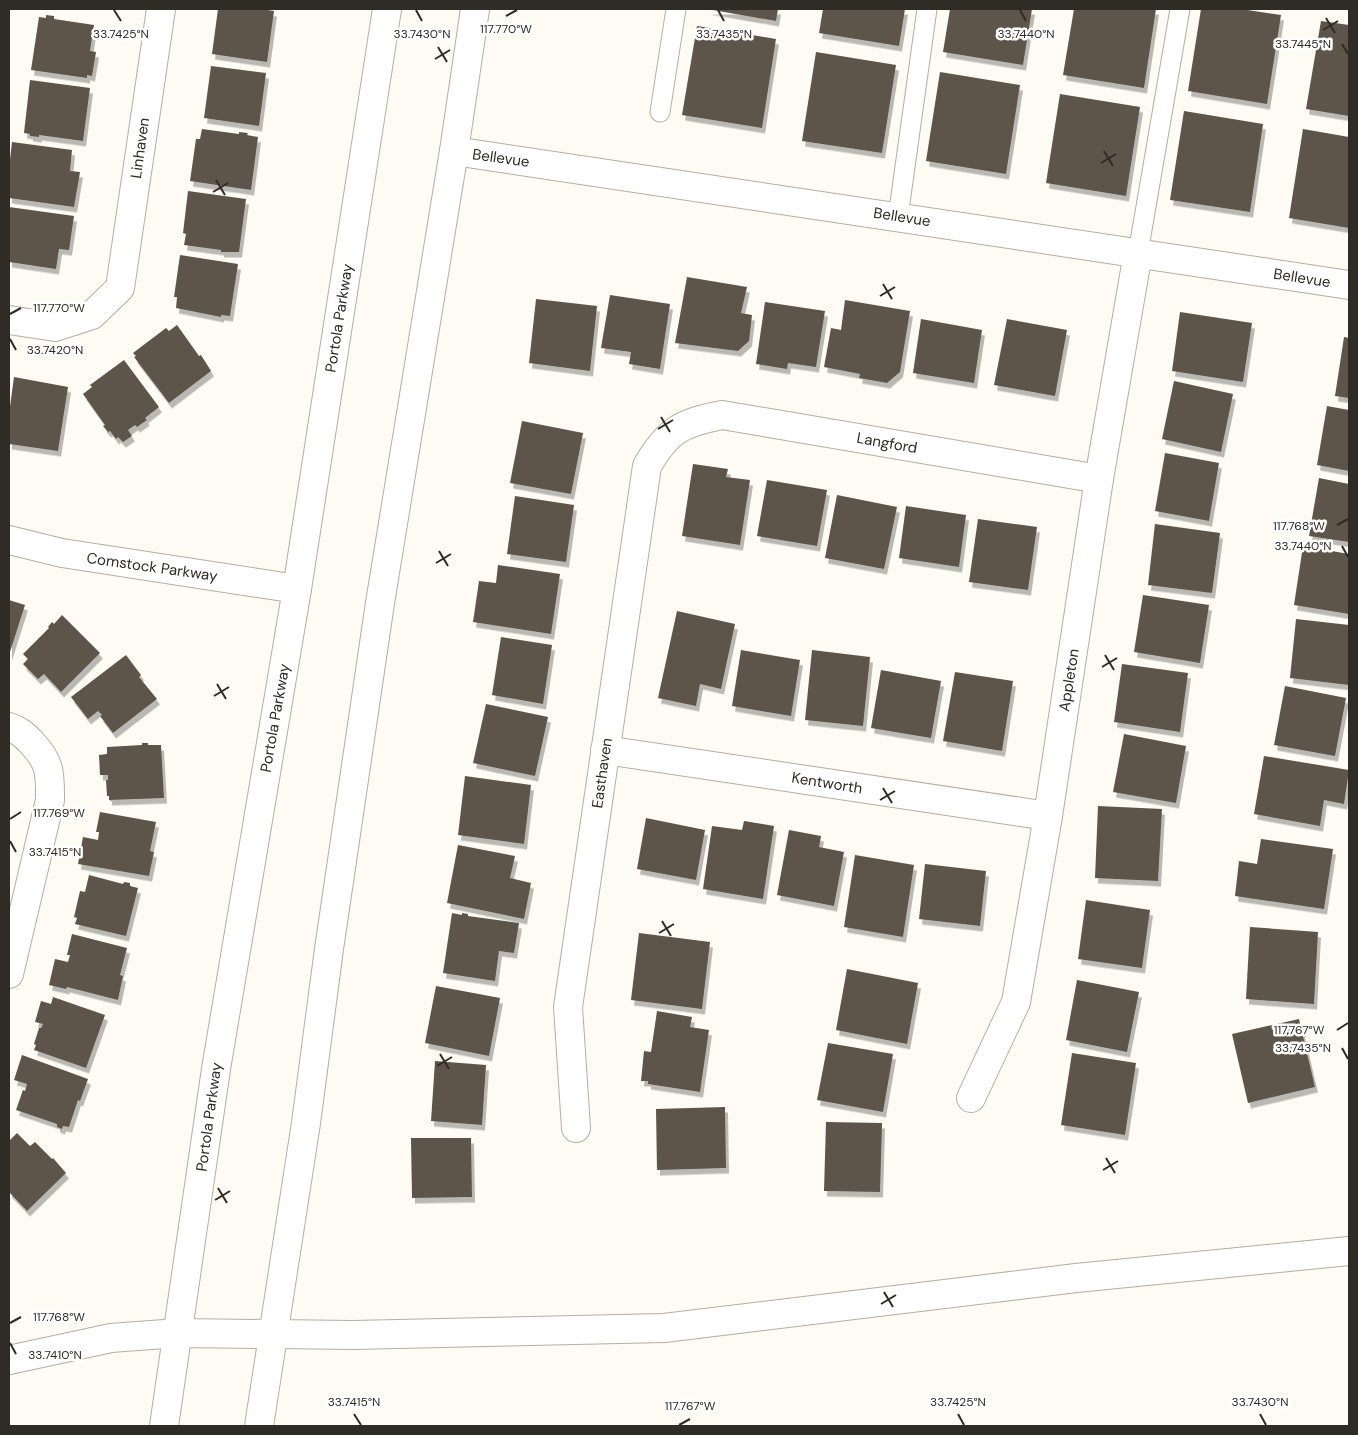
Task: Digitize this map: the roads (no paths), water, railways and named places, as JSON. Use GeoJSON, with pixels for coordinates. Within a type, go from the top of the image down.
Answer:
{"type":"FeatureCollection","features":[{"type":"Feature","properties":{"kind":"main road","name":"Linhaven"},"geometry":{"type":"LineString","coordinates":[[9,320],[55,327],[92,315],[120,288],[161,9]]}},
{"type":"Feature","properties":{"kind":"main road","name":"Portola Parkway"},"geometry":{"type":"LineString","coordinates":[[164,1426],[216,1069],[297,589],[387,9]]}},
{"type":"Feature","properties":{"kind":"main road"},"geometry":{"type":"LineString","coordinates":[[259,1426],[306,1122],[378,612],[454,151],[475,9]]}},
{"type":"Feature","properties":{"kind":"main road","name":"Bellevue"},"geometry":{"type":"LineString","coordinates":[[454,151],[1349,285]]}},
{"type":"Feature","properties":{"kind":"main road","name":"Appleton"},"geometry":{"type":"LineString","coordinates":[[971,1098],[1016,1002],[1048,816],[1099,479],[1138,253]]}},
{"type":"Feature","properties":{"kind":"main road","name":"Langford"},"geometry":{"type":"LineString","coordinates":[[676,430],[697,420],[722,415],[1099,479]]}},
{"type":"Feature","properties":{"kind":"main road","name":"Easthaven"},"geometry":{"type":"LineString","coordinates":[[576,1128],[568,1007],[647,466],[659,446],[676,430]]}},
{"type":"Feature","properties":{"kind":"main road","name":"Comstock Parkway"},"geometry":{"type":"LineString","coordinates":[[9,540],[62,553],[297,589]]}},
{"type":"Feature","properties":{"kind":"main road"},"geometry":{"type":"LineString","coordinates":[[9,727],[20,731],[43,754],[50,774],[50,800],[9,974]]}},
{"type":"Feature","properties":{"kind":"main road","name":"Kentworth"},"geometry":{"type":"LineString","coordinates":[[605,750],[1048,816]]}},
{"type":"Feature","properties":{"kind":"main road"},"geometry":{"type":"LineString","coordinates":[[9,1360],[111,1338],[178,1333],[363,1335],[664,1328],[1076,1278],[1349,1251]]}},
{"type":"Feature","properties":{"kind":"lane"},"geometry":{"type":"LineString","coordinates":[[660,112],[676,9]]}},
{"type":"Feature","properties":{"kind":"lane"},"geometry":{"type":"LineString","coordinates":[[898,217],[926,9]]}},
{"type":"Feature","properties":{"kind":"lane"},"geometry":{"type":"LineString","coordinates":[[1138,253],[1180,9]]}}]}
